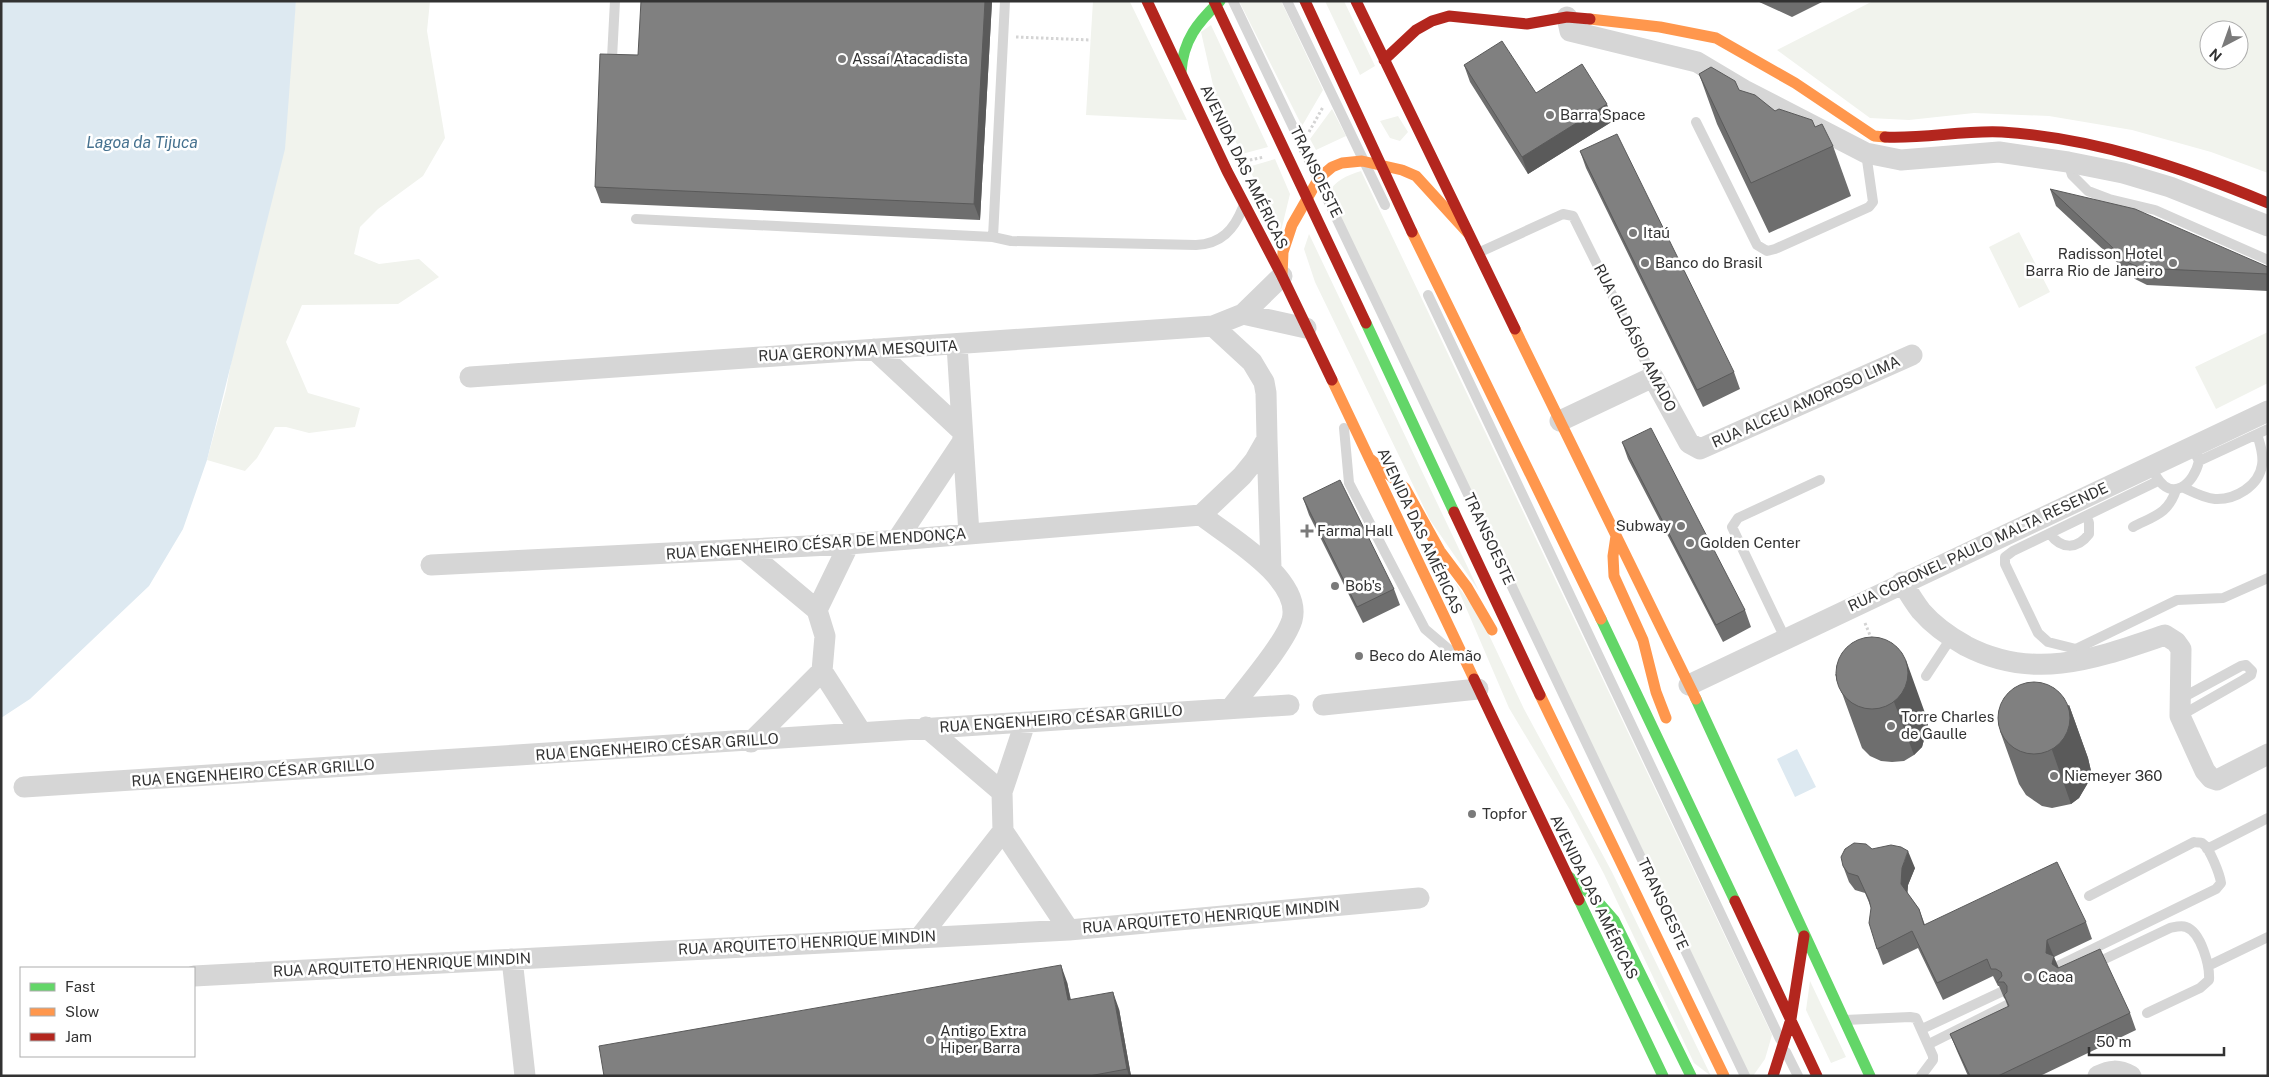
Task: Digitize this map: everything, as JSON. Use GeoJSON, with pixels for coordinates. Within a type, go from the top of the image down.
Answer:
{"type":"FeatureCollection","features":[{"type":"Feature","properties":{"kind":"main road","name":"AVENIDA DAS AMÉRICAS"},"geometry":{"type":"LineString","coordinates":[[1147,1],[1244,203],[1282,276],[1341,402],[1370,458],[1466,664],[1663,1076]]}},
{"type":"Feature","properties":{"kind":"main road"},"geometry":{"type":"LineString","coordinates":[[1305,1],[1405,218],[1666,751],[1818,1076]]}},
{"type":"Feature","properties":{"kind":"main road"},"geometry":{"type":"LineString","coordinates":[[1356,1],[1689,685],[1870,1076]]}},
{"type":"Feature","properties":{"kind":"main road"},"geometry":{"type":"LineString","coordinates":[[1181,72],[1181,59],[1185,40],[1190,31],[1217,2],[1562,741],[1724,1076]]}},
{"type":"Feature","properties":{"kind":"main road"},"geometry":{"type":"LineString","coordinates":[[1507,22],[1514,8]]}},
{"type":"Feature","properties":{"kind":"main road"},"geometry":{"type":"LineString","coordinates":[[1384,60],[1416,30],[1432,21],[1449,16],[1527,24],[1561,10],[1716,38],[1795,84],[1874,136],[1906,138],[2002,132],[2049,138],[2119,152],[2204,176],[2268,203]]}},
{"type":"Feature","properties":{"kind":"main road"},"geometry":{"type":"LineString","coordinates":[[1282,276],[1283,252],[1292,224],[1319,178],[1332,167],[1362,161],[1416,176],[1468,233]]}},
{"type":"Feature","properties":{"kind":"main road"},"geometry":{"type":"LineString","coordinates":[[1370,458],[1405,488],[1440,551],[1483,611],[1495,637]]}},
{"type":"Feature","properties":{"kind":"main road"},"geometry":{"type":"LineString","coordinates":[[1616,536],[1613,556],[1614,576],[1643,640],[1656,692],[1669,724],[1670,733],[1666,751]]}},
{"type":"Feature","properties":{"kind":"main road"},"geometry":{"type":"LineString","coordinates":[[1536,717],[1562,741]]}},
{"type":"Feature","properties":{"kind":"main road"},"geometry":{"type":"LineString","coordinates":[[1568,876],[1589,890],[1602,903],[1614,920],[1691,1076]]}},
{"type":"Feature","properties":{"kind":"main road"},"geometry":{"type":"LineString","coordinates":[[1773,1076],[1784,1047],[1791,1019],[1804,936]]}},
{"type":"Feature","properties":{"kind":"street"},"geometry":{"type":"LineString","coordinates":[[1561,10],[1570,31],[1696,62],[1744,90],[1866,153],[1901,160],[2000,152],[2068,162],[2123,173],[2160,184],[2240,213],[2268,226]]}},
{"type":"Feature","properties":{"kind":"street","name":"RUA GERONYMA MESQUITA"},"geometry":{"type":"LineString","coordinates":[[470,377],[1213,326],[1243,314],[1282,276]]}},
{"type":"Feature","properties":{"kind":"street"},"geometry":{"type":"LineString","coordinates":[[1243,314],[1306,328]]}},
{"type":"Feature","properties":{"kind":"street"},"geometry":{"type":"LineString","coordinates":[[1213,326],[1252,362],[1264,382],[1268,414],[1271,568]]}},
{"type":"Feature","properties":{"kind":"street"},"geometry":{"type":"LineString","coordinates":[[957,345],[969,534]]}},
{"type":"Feature","properties":{"kind":"street"},"geometry":{"type":"LineString","coordinates":[[874,349],[962,436]]}},
{"type":"Feature","properties":{"kind":"street","name":"RUA ALCEU AMOROSO LIMA"},"geometry":{"type":"LineString","coordinates":[[1700,449],[1912,355]]}},
{"type":"Feature","properties":{"kind":"street"},"geometry":{"type":"LineString","coordinates":[[1560,421],[1653,377]]}},
{"type":"Feature","properties":{"kind":"street","name":"RUA GILDÁSIO AMADO"},"geometry":{"type":"LineString","coordinates":[[1653,377],[1689,444],[1700,449]]}},
{"type":"Feature","properties":{"kind":"street","name":"RUA CORONEL PAULO MALTA RESENDE"},"geometry":{"type":"LineString","coordinates":[[1689,685],[1902,582],[2154,474],[2195,454],[2268,410]]}},
{"type":"Feature","properties":{"kind":"street"},"geometry":{"type":"LineString","coordinates":[[897,540],[962,436]]}},
{"type":"Feature","properties":{"kind":"street"},"geometry":{"type":"LineString","coordinates":[[1231,708],[1285,634],[1292,618],[1292,599],[1271,568],[1201,515],[1242,476],[1255,460],[1267,439]]}},
{"type":"Feature","properties":{"kind":"street","name":"RUA ENGENHEIRO CÉSAR DE MENDONÇA"},"geometry":{"type":"LineString","coordinates":[[431,565],[849,544],[1201,515]]}},
{"type":"Feature","properties":{"kind":"street"},"geometry":{"type":"LineString","coordinates":[[817,610],[849,544]]}},
{"type":"Feature","properties":{"kind":"street"},"geometry":{"type":"LineString","coordinates":[[744,549],[817,610],[825,636],[822,671],[861,732]]}},
{"type":"Feature","properties":{"kind":"street"},"geometry":{"type":"LineString","coordinates":[[1902,582],[1921,612],[1951,638],[2002,661],[2036,665],[2075,662],[2165,635],[2176,642],[2181,649],[2180,708],[2205,772],[2210,778],[2217,780],[2268,754]]}},
{"type":"Feature","properties":{"kind":"street"},"geometry":{"type":"LineString","coordinates":[[751,742],[822,671]]}},
{"type":"Feature","properties":{"kind":"street"},"geometry":{"type":"LineString","coordinates":[[1323,705],[1478,689]]}},
{"type":"Feature","properties":{"kind":"street","name":"RUA ENGENHEIRO CÉSAR GRILLO"},"geometry":{"type":"LineString","coordinates":[[24,787],[751,742],[926,727],[1025,723],[1289,705]]}},
{"type":"Feature","properties":{"kind":"street"},"geometry":{"type":"LineString","coordinates":[[1025,723],[1002,792],[1003,831],[1069,930]]}},
{"type":"Feature","properties":{"kind":"street"},"geometry":{"type":"LineString","coordinates":[[926,727],[1002,792]]}},
{"type":"Feature","properties":{"kind":"street"},"geometry":{"type":"LineString","coordinates":[[920,938],[1003,831]]}},
{"type":"Feature","properties":{"kind":"street","name":"RUA ARQUITETO HENRIQUE MINDIN"},"geometry":{"type":"LineString","coordinates":[[195,976],[1069,930],[1419,898]]}},
{"type":"Feature","properties":{"kind":"street"},"geometry":{"type":"LineString","coordinates":[[512,958],[525,1076]]}},
{"type":"Feature","properties":{"kind":"street"},"geometry":{"type":"LineString","coordinates":[[2098,1076],[2109,1070],[2117,1070],[2131,1076]]}},
{"type":"Feature","properties":{"kind":"lane"},"geometry":{"type":"LineString","coordinates":[[612,58],[615,1]]}},
{"type":"Feature","properties":{"kind":"lane"},"geometry":{"type":"LineString","coordinates":[[993,237],[1005,1]]}},
{"type":"Feature","properties":{"kind":"lane","name":"TRANSOESTE"},"geometry":{"type":"LineString","coordinates":[[1234,1],[1745,1076]]}},
{"type":"Feature","properties":{"kind":"lane"},"geometry":{"type":"LineString","coordinates":[[1287,1],[1391,219]]}},
{"type":"Feature","properties":{"kind":"lane"},"geometry":{"type":"LineString","coordinates":[[1696,122],[1758,245],[1767,251],[1775,250],[1869,207],[1873,202],[1866,153]]}},
{"type":"Feature","properties":{"kind":"lane"},"geometry":{"type":"LineString","coordinates":[[2068,162],[2072,175],[2088,191],[2109,199],[2155,210],[2268,260]]}},
{"type":"Feature","properties":{"kind":"lane"},"geometry":{"type":"LineString","coordinates":[[636,219],[993,237],[1011,241],[1208,244],[1220,240],[1228,233],[1238,219],[1244,203]]}},
{"type":"Feature","properties":{"kind":"lane","name":"RUA GILDÁSIO AMADO"},"geometry":{"type":"LineString","coordinates":[[1478,253],[1563,214],[1569,214],[1577,220],[1653,377]]}},
{"type":"Feature","properties":{"kind":"lane"},"geometry":{"type":"LineString","coordinates":[[1421,281],[1798,1076]]}},
{"type":"Feature","properties":{"kind":"lane"},"geometry":{"type":"LineString","coordinates":[[1341,402],[1349,483],[1424,629],[1466,664]]}},
{"type":"Feature","properties":{"kind":"lane"},"geometry":{"type":"LineString","coordinates":[[2132,527],[2165,511],[2172,504],[2179,488],[2194,476],[2195,454],[2268,429]]}},
{"type":"Feature","properties":{"kind":"lane"},"geometry":{"type":"LineString","coordinates":[[2257,434],[2262,465],[2255,481],[2240,493],[2217,499],[2179,488],[2170,489],[2154,474],[2086,516],[2008,555],[2005,564],[2038,633],[2048,642],[2061,647],[2076,649],[2177,600],[2223,598],[2268,578]]}},
{"type":"Feature","properties":{"kind":"lane"},"geometry":{"type":"LineString","coordinates":[[1785,638],[1732,527],[1738,518],[1820,480]]}},
{"type":"Feature","properties":{"kind":"lane"},"geometry":{"type":"LineString","coordinates":[[2050,534],[2056,542],[2063,546],[2076,545],[2089,534],[2089,523],[2086,516]]}},
{"type":"Feature","properties":{"kind":"lane"},"geometry":{"type":"LineString","coordinates":[[1926,676],[1951,638]]}},
{"type":"Feature","properties":{"kind":"lane"},"geometry":{"type":"LineString","coordinates":[[2246,665],[2252,671],[2251,675],[2243,680],[2180,708],[2241,666],[2246,665]]}},
{"type":"Feature","properties":{"kind":"lane"},"geometry":{"type":"LineString","coordinates":[[2208,849],[2268,818]]}},
{"type":"Feature","properties":{"kind":"lane"},"geometry":{"type":"LineString","coordinates":[[2058,966],[2216,889],[2221,883],[2220,876],[2208,849],[2202,843],[2194,842],[2089,896]]}},
{"type":"Feature","properties":{"kind":"lane"},"geometry":{"type":"LineString","coordinates":[[2081,970],[2170,928],[2184,926],[2191,930],[2210,965],[2209,980],[2200,988],[2147,1013]]}},
{"type":"Feature","properties":{"kind":"lane"},"geometry":{"type":"LineString","coordinates":[[2210,965],[2268,937]]}},
{"type":"Feature","properties":{"kind":"lane"},"geometry":{"type":"LineString","coordinates":[[1922,1029],[2001,992]]}},
{"type":"Feature","properties":{"kind":"lane"},"geometry":{"type":"LineString","coordinates":[[1929,1044],[2007,1005]]}},
{"type":"Feature","properties":{"kind":"lane"},"geometry":{"type":"LineString","coordinates":[[1843,1020],[1916,1018],[1929,1044],[1933,1060],[1921,1076]]}},
{"type":"Feature","properties":{"kind":"path"},"geometry":{"type":"LineString","coordinates":[[1003,36],[1091,40]]}},
{"type":"Feature","properties":{"kind":"path"},"geometry":{"type":"LineString","coordinates":[[1306,136],[1326,102]]}},
{"type":"Feature","properties":{"kind":"path"},"geometry":{"type":"LineString","coordinates":[[1245,161],[1269,156]]}},
{"type":"Feature","properties":{"kind":"path"},"geometry":{"type":"LineString","coordinates":[[1857,604],[1875,648]]}},
{"type":"Feature","properties":{"kind":"shaded area"},"geometry":{"type":"Polygon","coordinates":[[[296,1],[430,1],[427,31],[445,138],[423,176],[378,209],[360,227],[354,254],[379,264],[419,259],[439,277],[398,304],[302,305],[286,342],[308,393],[360,408],[355,427],[309,433],[286,427],[275,427],[257,458],[245,471],[207,460],[226,390],[292,37],[296,1]]]}},
{"type":"Feature","properties":{"kind":"shaded area"},"geometry":{"type":"Polygon","coordinates":[[[1093,1],[1129,1],[1187,120],[1086,115],[1093,1]]]}},
{"type":"Feature","properties":{"kind":"shaded area"},"geometry":{"type":"Polygon","coordinates":[[[1239,1],[1281,1],[1323,90],[1302,126],[1239,1]]]}},
{"type":"Feature","properties":{"kind":"shaded area"},"geometry":{"type":"Polygon","coordinates":[[[1325,1],[1344,1],[1375,66],[1360,75],[1325,1]]]}},
{"type":"Feature","properties":{"kind":"shaded area"},"geometry":{"type":"Polygon","coordinates":[[[1873,1],[2268,1],[2268,173],[2211,152],[2132,130],[2049,116],[1974,113],[1909,120],[1870,118],[1777,50],[1873,1]]]}},
{"type":"Feature","properties":{"kind":"shaded area"},"geometry":{"type":"Polygon","coordinates":[[[1211,25],[1268,147],[1242,154],[1218,107],[1201,32],[1211,25]]]}},
{"type":"Feature","properties":{"kind":"shaded area"},"geometry":{"type":"Polygon","coordinates":[[[1332,109],[1346,136],[1316,150],[1310,139],[1332,109]]]}},
{"type":"Feature","properties":{"kind":"shaded area"},"geometry":{"type":"Polygon","coordinates":[[[1398,116],[1408,132],[1400,141],[1390,138],[1380,121],[1398,116]]]}},
{"type":"Feature","properties":{"kind":"shaded area"},"geometry":{"type":"Polygon","coordinates":[[[1275,159],[1290,194],[1281,231],[1248,167],[1275,159]]]}},
{"type":"Feature","properties":{"kind":"shaded area"},"geometry":{"type":"Polygon","coordinates":[[[1361,171],[1772,1035],[1765,1059],[1753,1076],[1746,1076],[1328,194],[1341,179],[1361,171]]]}},
{"type":"Feature","properties":{"kind":"shaded area"},"geometry":{"type":"Polygon","coordinates":[[[2019,232],[2050,292],[2019,308],[1989,247],[2019,232]]]}},
{"type":"Feature","properties":{"kind":"shaded area"},"geometry":{"type":"Polygon","coordinates":[[[1309,234],[1479,591],[1430,520],[1315,282],[1304,249],[1309,234]]]}},
{"type":"Feature","properties":{"kind":"shaded area"},"geometry":{"type":"Polygon","coordinates":[[[2268,332],[2268,383],[2216,409],[2195,367],[2268,332]]]}},
{"type":"Feature","properties":{"kind":"shaded area"},"geometry":{"type":"Polygon","coordinates":[[[1455,582],[1481,618],[1524,709],[1612,872],[1711,1076],[1694,1063],[1604,874],[1570,810],[1509,708],[1455,582]]]}},
{"type":"Feature","properties":{"kind":"shaded area"},"geometry":{"type":"Polygon","coordinates":[[[1810,981],[1846,1057],[1831,1063],[1806,1010],[1810,981]]]}},
{"type":"Feature","properties":{"kind":"water","name":"Lagoa da Tijuca"},"geometry":{"type":"Polygon","coordinates":[[[1,1],[296,1],[285,149],[207,460],[183,529],[149,586],[30,699],[1,718],[1,1]]]}},
{"type":"Feature","properties":{"kind":"water"},"geometry":{"type":"Polygon","coordinates":[[[1797,749],[1816,787],[1795,797],[1777,759],[1797,749]]]}},
{"type":"Feature","properties":{"kind":"building"},"geometry":{"type":"Polygon","coordinates":[[[641,1],[985,1],[974,204],[595,187],[600,54],[638,55],[641,1]]]}},
{"type":"Feature","properties":{"kind":"building","name":"Barra Space"},"geometry":{"type":"Polygon","coordinates":[[[1502,41],[1536,93],[1582,64],[1607,104],[1522,157],[1464,65],[1502,41]]]}},
{"type":"Feature","properties":{"kind":"building"},"geometry":{"type":"Polygon","coordinates":[[[1711,67],[1735,81],[1739,90],[1755,95],[1775,111],[1779,109],[1812,120],[1815,127],[1822,124],[1833,146],[1751,183],[1699,74],[1711,67]]]}},
{"type":"Feature","properties":{"kind":"building"},"geometry":{"type":"Polygon","coordinates":[[[1617,134],[1734,372],[1697,390],[1580,151],[1617,134]]]}},
{"type":"Feature","properties":{"kind":"building"},"geometry":{"type":"Polygon","coordinates":[[[2050,189],[2135,209],[2268,267],[2268,274],[2141,268],[2129,263],[2050,189]]]}},
{"type":"Feature","properties":{"kind":"building","name":"Golden Center"},"geometry":{"type":"Polygon","coordinates":[[[1651,428],[1745,610],[1716,625],[1622,442],[1651,428]]]}},
{"type":"Feature","properties":{"kind":"building"},"geometry":{"type":"Polygon","coordinates":[[[1340,480],[1394,589],[1357,607],[1303,498],[1340,480]]]}},
{"type":"Feature","properties":{"kind":"building"},"geometry":{"type":"Polygon","coordinates":[[[1872,637],[1892,643],[1902,653],[1908,673],[1902,693],[1892,703],[1872,709],[1852,703],[1842,693],[1836,673],[1842,653],[1852,643],[1872,637]]]}},
{"type":"Feature","properties":{"kind":"building"},"geometry":{"type":"Polygon","coordinates":[[[2041,682],[2060,692],[2068,704],[2070,718],[2068,732],[2060,744],[2048,752],[2027,754],[2008,744],[2000,732],[1998,711],[2008,692],[2020,684],[2041,682]]]}},
{"type":"Feature","properties":{"kind":"building","name":"Caoa"},"geometry":{"type":"Polygon","coordinates":[[[1854,843],[1866,844],[1872,849],[1891,845],[1908,851],[1902,868],[1901,884],[1919,909],[1924,925],[2057,862],[2086,922],[2047,940],[2046,953],[2054,956],[2052,964],[2058,968],[2100,949],[2130,1013],[1998,1076],[1970,1076],[1950,1034],[2009,1006],[2004,995],[2007,992],[2007,986],[2004,982],[1997,982],[2002,976],[2001,972],[1991,969],[1987,959],[1937,983],[1912,931],[1877,949],[1869,923],[1871,908],[1869,900],[1858,876],[1848,873],[1843,866],[1841,857],[1845,849],[1854,843]]]}},
{"type":"Feature","properties":{"kind":"building","name":"Antigo Extra Hiper Barra"},"geometry":{"type":"Polygon","coordinates":[[[1061,965],[1068,1000],[1113,992],[1127,1069],[1089,1076],[604,1076],[599,1046],[1061,965]]]}},
{"type":"Feature","properties":{"kind":"traffic: fast"},"geometry":{"type":"LineString","coordinates":[[1181,72],[1188,41],[1205,16],[1220,1]]}},
{"type":"Feature","properties":{"kind":"traffic: fast"},"geometry":{"type":"LineString","coordinates":[[1366,323],[1454,512]]}},
{"type":"Feature","properties":{"kind":"traffic: fast"},"geometry":{"type":"LineString","coordinates":[[1601,619],[1735,901]]}},
{"type":"Feature","properties":{"kind":"traffic: fast"},"geometry":{"type":"LineString","coordinates":[[1696,699],[1870,1076]]}},
{"type":"Feature","properties":{"kind":"traffic: fast"},"geometry":{"type":"LineString","coordinates":[[1568,876],[1593,896],[1614,920],[1691,1076]]}},
{"type":"Feature","properties":{"kind":"traffic: fast"},"geometry":{"type":"LineString","coordinates":[[1579,900],[1663,1076]]}},
{"type":"Feature","properties":{"kind":"traffic: slow"},"geometry":{"type":"LineString","coordinates":[[1590,19],[1660,27],[1716,38],[1795,83],[1874,136],[1885,137]]}},
{"type":"Feature","properties":{"kind":"traffic: slow"},"geometry":{"type":"LineString","coordinates":[[1282,276],[1283,252],[1292,225],[1319,178],[1332,167],[1342,163],[1362,161],[1402,170],[1416,176],[1468,233]]}},
{"type":"Feature","properties":{"kind":"traffic: slow"},"geometry":{"type":"LineString","coordinates":[[1412,232],[1601,619]]}},
{"type":"Feature","properties":{"kind":"traffic: slow"},"geometry":{"type":"LineString","coordinates":[[1515,329],[1696,699]]}},
{"type":"Feature","properties":{"kind":"traffic: slow"},"geometry":{"type":"LineString","coordinates":[[1332,380],[1474,679]]}},
{"type":"Feature","properties":{"kind":"traffic: slow"},"geometry":{"type":"LineString","coordinates":[[1369,458],[1405,488],[1440,551],[1467,587],[1492,630]]}},
{"type":"Feature","properties":{"kind":"traffic: slow"},"geometry":{"type":"LineString","coordinates":[[1616,536],[1613,556],[1614,576],[1643,640],[1656,692],[1666,718]]}},
{"type":"Feature","properties":{"kind":"traffic: slow"},"geometry":{"type":"LineString","coordinates":[[1540,695],[1724,1076]]}},
{"type":"Feature","properties":{"kind":"traffic: jam"},"geometry":{"type":"LineString","coordinates":[[1147,1],[1227,171],[1282,276],[1332,380]]}},
{"type":"Feature","properties":{"kind":"traffic: jam"},"geometry":{"type":"LineString","coordinates":[[1214,1],[1366,323]]}},
{"type":"Feature","properties":{"kind":"traffic: jam"},"geometry":{"type":"LineString","coordinates":[[1305,1],[1412,232]]}},
{"type":"Feature","properties":{"kind":"traffic: jam"},"geometry":{"type":"LineString","coordinates":[[1356,1],[1515,329]]}},
{"type":"Feature","properties":{"kind":"traffic: jam"},"geometry":{"type":"LineString","coordinates":[[1384,60],[1416,30],[1432,21],[1449,16],[1527,24],[1567,17],[1590,19]]}},
{"type":"Feature","properties":{"kind":"traffic: jam"},"geometry":{"type":"LineString","coordinates":[[1885,137],[2002,132],[2071,141],[2104,148],[2171,167],[2268,203]]}},
{"type":"Feature","properties":{"kind":"traffic: jam"},"geometry":{"type":"LineString","coordinates":[[1454,512],[1540,695]]}},
{"type":"Feature","properties":{"kind":"traffic: jam"},"geometry":{"type":"LineString","coordinates":[[1474,679],[1579,900]]}},
{"type":"Feature","properties":{"kind":"traffic: jam"},"geometry":{"type":"LineString","coordinates":[[1735,901],[1817,1076]]}},
{"type":"Feature","properties":{"kind":"traffic: jam"},"geometry":{"type":"LineString","coordinates":[[1773,1076],[1791,1019],[1804,936]]}},
{"type":"Feature","properties":{"kind":"place","name":"Assaí Atacadista"},"geometry":{"type":"Point","coordinates":[842,59]}},
{"type":"Feature","properties":{"kind":"place","name":"Barra Space"},"geometry":{"type":"Point","coordinates":[1550,115]}},
{"type":"Feature","properties":{"kind":"place","name":"Itaú"},"geometry":{"type":"Point","coordinates":[1633,233]}},
{"type":"Feature","properties":{"kind":"place","name":"Banco do Brasil"},"geometry":{"type":"Point","coordinates":[1645,263]}},
{"type":"Feature","properties":{"kind":"place","name":"Radisson Hotel Barra Rio de Janeiro"},"geometry":{"type":"Point","coordinates":[2173,263]}},
{"type":"Feature","properties":{"kind":"place","name":"Subway"},"geometry":{"type":"Point","coordinates":[1681,526]}},
{"type":"Feature","properties":{"kind":"place","name":"Farma Hall"},"geometry":{"type":"Point","coordinates":[1307,531]}},
{"type":"Feature","properties":{"kind":"place","name":"Golden Center"},"geometry":{"type":"Point","coordinates":[1690,543]}},
{"type":"Feature","properties":{"kind":"place","name":"Bob's"},"geometry":{"type":"Point","coordinates":[1335,586]}},
{"type":"Feature","properties":{"kind":"place","name":"Beco do Alemão"},"geometry":{"type":"Point","coordinates":[1359,656]}},
{"type":"Feature","properties":{"kind":"place","name":"Torre Charles de Gaulle"},"geometry":{"type":"Point","coordinates":[1891,726]}},
{"type":"Feature","properties":{"kind":"place","name":"Niemeyer 360"},"geometry":{"type":"Point","coordinates":[2054,776]}},
{"type":"Feature","properties":{"kind":"place","name":"Topfor"},"geometry":{"type":"Point","coordinates":[1472,814]}},
{"type":"Feature","properties":{"kind":"place","name":"Caoa"},"geometry":{"type":"Point","coordinates":[2028,977]}},
{"type":"Feature","properties":{"kind":"place","name":"Antigo Extra Hiper Barra"},"geometry":{"type":"Point","coordinates":[930,1040]}}]}
